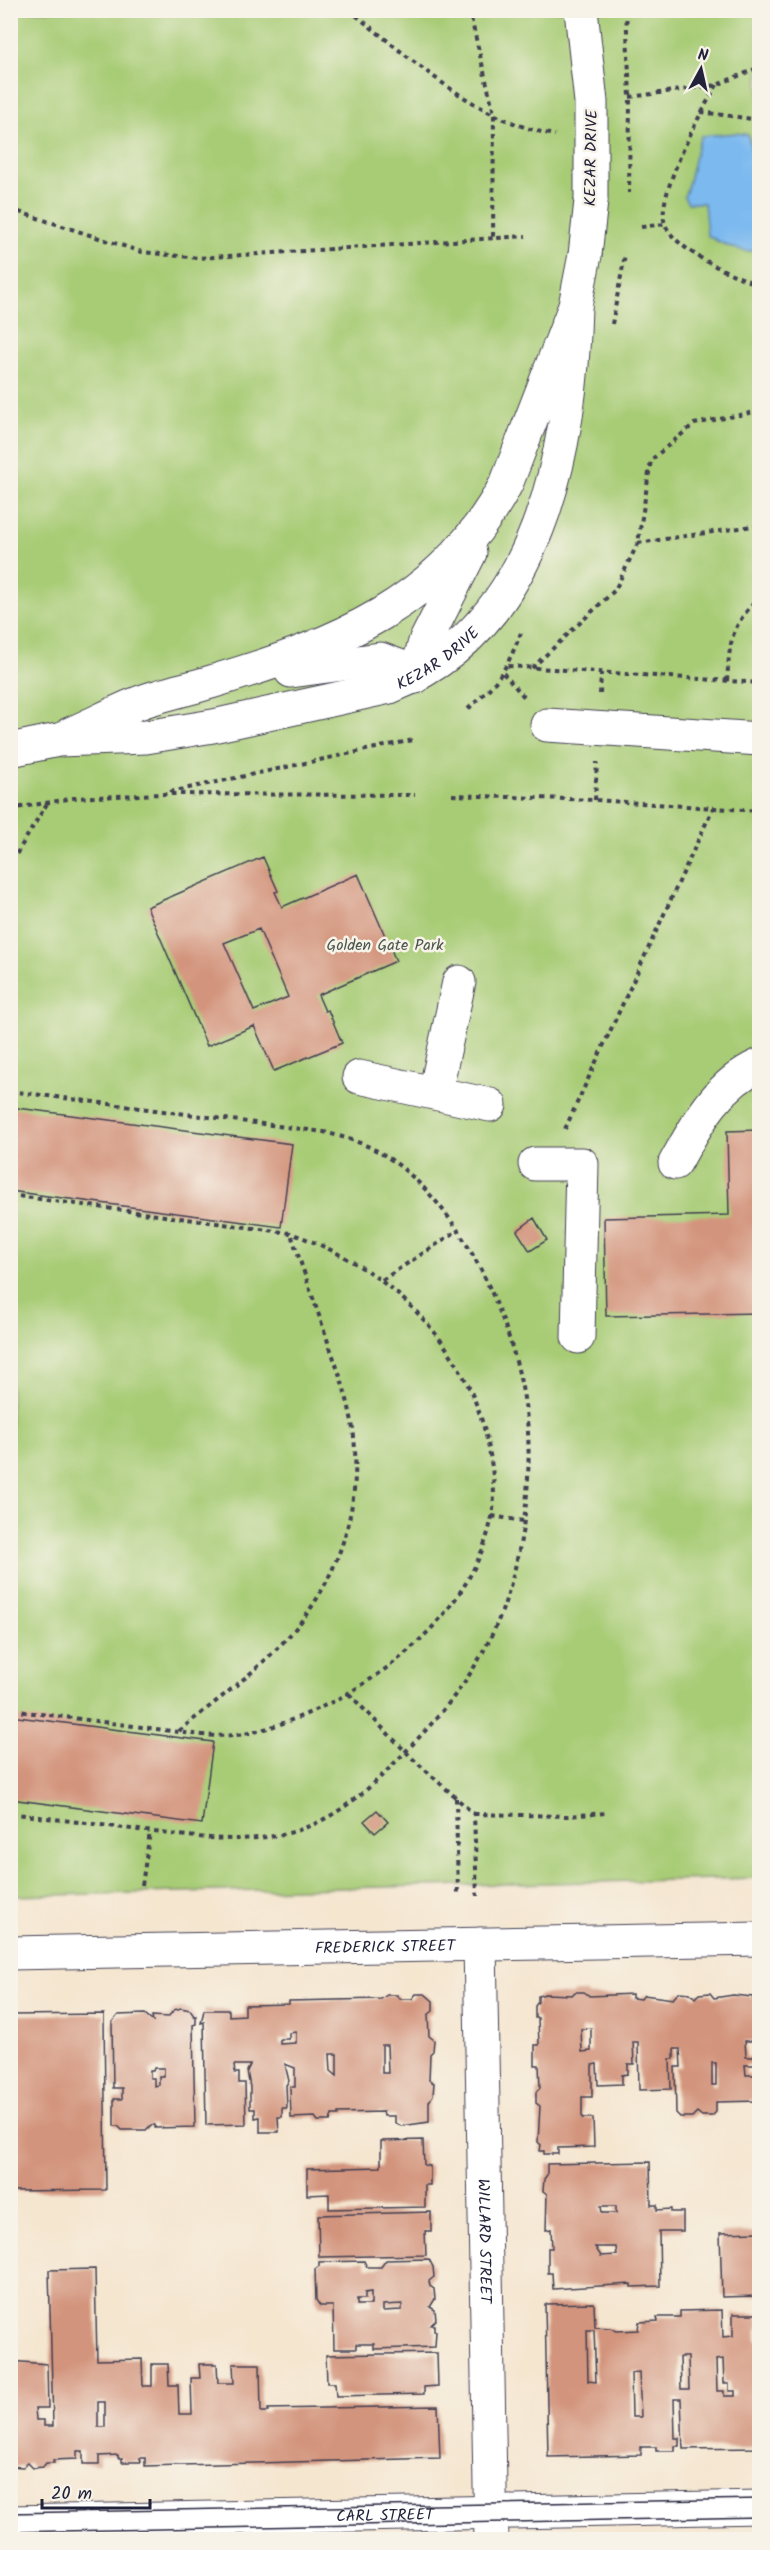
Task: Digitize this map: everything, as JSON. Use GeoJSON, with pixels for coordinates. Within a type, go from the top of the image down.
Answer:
{"type":"FeatureCollection","features":[{"type":"Feature","properties":{"kind":"main road","name":"KEZAR DRIVE"},"geometry":{"type":"LineString","coordinates":[[58,740],[141,702],[211,682],[323,645],[382,615],[451,560],[474,535],[493,509],[519,454],[575,306],[585,255],[591,201],[591,102],[581,10]]}},
{"type":"Feature","properties":{"kind":"main road","name":"KEZAR DRIVE"},"geometry":{"type":"LineString","coordinates":[[10,750],[58,740],[146,737],[213,726],[367,693],[415,677],[440,660],[471,634],[495,605],[516,574],[533,542],[547,504],[565,434],[574,360],[575,306]]}},
{"type":"Feature","properties":{"kind":"main road"},"geometry":{"type":"LineString","coordinates":[[211,682],[380,659],[404,668],[415,677],[425,642],[493,509]]}},
{"type":"Feature","properties":{"kind":"main road"},"geometry":{"type":"LineString","coordinates":[[547,725],[759,739]]}},
{"type":"Feature","properties":{"kind":"main road"},"geometry":{"type":"LineString","coordinates":[[435,1094],[459,982]]}},
{"type":"Feature","properties":{"kind":"main road"},"geometry":{"type":"LineString","coordinates":[[675,1163],[704,1111],[743,1073],[759,1065]]}},
{"type":"Feature","properties":{"kind":"main road"},"geometry":{"type":"LineString","coordinates":[[359,1077],[490,1105]]}},
{"type":"Feature","properties":{"kind":"main road"},"geometry":{"type":"LineString","coordinates":[[542,1164],[582,1164],[578,1336]]}},
{"type":"Feature","properties":{"kind":"main road","name":"FREDERICK STREET"},"geometry":{"type":"LineString","coordinates":[[10,1953],[759,1939]]}},
{"type":"Feature","properties":{"kind":"main road","name":"WILLARD STREET"},"geometry":{"type":"LineString","coordinates":[[480,1944],[491,2526]]}},
{"type":"Feature","properties":{"kind":"main road","name":"CARL STREET"},"geometry":{"type":"LineString","coordinates":[[10,2522],[491,2526],[759,2507]]}},
{"type":"Feature","properties":{"kind":"path"},"geometry":{"type":"LineString","coordinates":[[349,10],[463,99],[538,132],[555,135]]}},
{"type":"Feature","properties":{"kind":"path"},"geometry":{"type":"LineString","coordinates":[[470,10],[494,113],[493,238]]}},
{"type":"Feature","properties":{"kind":"path"},"geometry":{"type":"LineString","coordinates":[[626,10],[630,97],[629,200]]}},
{"type":"Feature","properties":{"kind":"path"},"geometry":{"type":"LineString","coordinates":[[630,97],[717,85],[759,67]]}},
{"type":"Feature","properties":{"kind":"path"},"geometry":{"type":"LineString","coordinates":[[717,85],[700,112],[671,180],[664,210],[665,224],[672,234],[694,253],[723,271],[759,285]]}},
{"type":"Feature","properties":{"kind":"path"},"geometry":{"type":"LineString","coordinates":[[700,112],[759,120]]}},
{"type":"Feature","properties":{"kind":"path"},"geometry":{"type":"LineString","coordinates":[[10,209],[142,252],[198,258],[526,236]]}},
{"type":"Feature","properties":{"kind":"path"},"geometry":{"type":"LineString","coordinates":[[641,227],[665,224]]}},
{"type":"Feature","properties":{"kind":"path"},"geometry":{"type":"LineString","coordinates":[[532,668],[615,590],[638,543],[651,460],[693,424],[759,411]]}},
{"type":"Feature","properties":{"kind":"path"},"geometry":{"type":"LineString","coordinates":[[638,543],[759,525]]}},
{"type":"Feature","properties":{"kind":"path"},"geometry":{"type":"LineString","coordinates":[[728,681],[734,629],[746,610],[759,597]]}},
{"type":"Feature","properties":{"kind":"path"},"geometry":{"type":"LineString","coordinates":[[508,666],[759,683]]}},
{"type":"Feature","properties":{"kind":"path"},"geometry":{"type":"LineString","coordinates":[[161,794],[413,740]]}},
{"type":"Feature","properties":{"kind":"path"},"geometry":{"type":"LineString","coordinates":[[10,809],[49,802],[161,794],[415,795]]}},
{"type":"Feature","properties":{"kind":"path"},"geometry":{"type":"LineString","coordinates":[[452,795],[595,800],[759,811]]}},
{"type":"Feature","properties":{"kind":"path"},"geometry":{"type":"LineString","coordinates":[[10,860],[17,853],[49,802]]}},
{"type":"Feature","properties":{"kind":"path"},"geometry":{"type":"LineString","coordinates":[[542,1164],[712,808]]}},
{"type":"Feature","properties":{"kind":"path"},"geometry":{"type":"LineString","coordinates":[[10,1091],[294,1127],[352,1140],[380,1153],[427,1192],[457,1231],[496,1301],[518,1366],[528,1433],[523,1521],[512,1576],[489,1640],[474,1669],[456,1696],[384,1775],[355,1799],[322,1821],[290,1832],[257,1839],[224,1839],[150,1832],[10,1814]]}},
{"type":"Feature","properties":{"kind":"path"},"geometry":{"type":"LineString","coordinates":[[10,1195],[290,1233],[315,1243],[382,1280],[422,1315],[455,1359],[479,1412],[490,1455],[493,1490],[492,1516],[475,1564],[445,1610],[399,1658],[349,1694],[300,1718],[246,1734],[226,1737],[10,1710]]}},
{"type":"Feature","properties":{"kind":"path"},"geometry":{"type":"LineString","coordinates":[[382,1280],[457,1231]]}},
{"type":"Feature","properties":{"kind":"path"},"geometry":{"type":"LineString","coordinates":[[178,1732],[264,1660],[295,1629],[330,1575],[350,1518],[356,1452],[351,1417],[342,1381],[290,1233]]}},
{"type":"Feature","properties":{"kind":"path"},"geometry":{"type":"LineString","coordinates":[[492,1516],[523,1521]]}},
{"type":"Feature","properties":{"kind":"path"},"geometry":{"type":"LineString","coordinates":[[349,1694],[474,1814],[567,1816],[606,1813]]}},
{"type":"Feature","properties":{"kind":"path"},"geometry":{"type":"LineString","coordinates":[[456,1797],[458,1896]]}},
{"type":"Feature","properties":{"kind":"path"},"geometry":{"type":"LineString","coordinates":[[474,1814],[477,1896]]}},
{"type":"Feature","properties":{"kind":"path"},"geometry":{"type":"LineString","coordinates":[[142,1885],[150,1832]]}},
{"type":"Feature","properties":{"kind":"green space","name":"Golden Gate Park"},"geometry":{"type":"Polygon","coordinates":[[[10,11],[759,11],[759,1878],[11,1896],[10,11]]]}},
{"type":"Feature","properties":{"kind":"water"},"geometry":{"type":"Polygon","coordinates":[[[737,133],[748,135],[753,157],[759,160],[759,249],[753,251],[733,248],[707,235],[704,203],[688,203],[684,197],[701,136],[737,133]]]}},
{"type":"Feature","properties":{"kind":"building"},"geometry":{"type":"Polygon","coordinates":[[[263,857],[278,891],[275,892],[282,907],[358,874],[396,961],[318,995],[325,1011],[328,1010],[342,1043],[274,1071],[254,1026],[207,1046],[147,907],[263,857]],[[259,929],[224,943],[254,1011],[288,997],[259,929]]]}},
{"type":"Feature","properties":{"kind":"building"},"geometry":{"type":"Polygon","coordinates":[[[10,1107],[292,1144],[281,1227],[10,1191],[10,1107]]]}},
{"type":"Feature","properties":{"kind":"building"},"geometry":{"type":"Polygon","coordinates":[[[759,1130],[759,1313],[606,1316],[604,1218],[729,1215],[727,1131],[759,1130]]]}},
{"type":"Feature","properties":{"kind":"building"},"geometry":{"type":"Polygon","coordinates":[[[534,1218],[547,1240],[530,1251],[517,1231],[534,1218]]]}},
{"type":"Feature","properties":{"kind":"building"},"geometry":{"type":"Polygon","coordinates":[[[10,1716],[213,1742],[202,1824],[10,1799],[10,1716]]]}},
{"type":"Feature","properties":{"kind":"building"},"geometry":{"type":"Polygon","coordinates":[[[377,1810],[388,1822],[375,1833],[364,1821],[377,1810]]]}},
{"type":"Feature","properties":{"kind":"building"},"geometry":{"type":"Polygon","coordinates":[[[575,1992],[584,1992],[590,1996],[632,1994],[632,1998],[641,1999],[644,1995],[673,1999],[679,1992],[690,1993],[695,1998],[699,1994],[710,1993],[714,1998],[733,1995],[753,1997],[753,2000],[759,1997],[759,2041],[745,2041],[746,2057],[759,2057],[759,2065],[745,2065],[746,2075],[759,2075],[759,2101],[716,2102],[716,2112],[712,2116],[702,2116],[697,2112],[692,2117],[680,2117],[676,2113],[675,2067],[681,2067],[680,2049],[674,2049],[674,2059],[670,2059],[671,2089],[639,2090],[638,2042],[633,2042],[634,2064],[628,2064],[628,2074],[622,2075],[622,2084],[598,2085],[597,2064],[592,2065],[592,2097],[582,2097],[582,2118],[593,2118],[594,2147],[558,2148],[558,2154],[544,2154],[544,2151],[540,2151],[541,2145],[538,2142],[540,2106],[536,2103],[536,2092],[540,2088],[539,2065],[535,2065],[535,2045],[539,2045],[535,2006],[538,1996],[572,1995],[575,1992]],[[591,2028],[581,2029],[582,2052],[591,2051],[591,2028]],[[712,2063],[712,2085],[716,2085],[716,2063],[712,2063]]]}},
{"type":"Feature","properties":{"kind":"building"},"geometry":{"type":"Polygon","coordinates":[[[416,1994],[425,1994],[433,2001],[433,2011],[428,2015],[429,2036],[434,2040],[433,2051],[430,2054],[429,2080],[434,2083],[433,2095],[429,2102],[429,2122],[401,2126],[395,2123],[395,2116],[384,2116],[383,2112],[338,2113],[338,2115],[332,2115],[330,2121],[318,2121],[315,2117],[291,2118],[290,2087],[295,2087],[295,2068],[285,2064],[289,2081],[286,2085],[287,2108],[282,2108],[282,2117],[278,2117],[279,2132],[260,2132],[260,2117],[255,2118],[255,2109],[250,2109],[247,2071],[250,2065],[234,2065],[235,2073],[239,2073],[239,2083],[245,2083],[246,2124],[206,2125],[204,2022],[201,2023],[204,2010],[229,2010],[229,2016],[245,2015],[245,2005],[289,2004],[289,2001],[381,1999],[387,1995],[397,1995],[400,1999],[412,1999],[416,1994]],[[296,2032],[289,2033],[289,2039],[280,2039],[280,2044],[296,2043],[296,2032]],[[382,2045],[382,2073],[388,2073],[387,2045],[382,2045]],[[330,2054],[331,2071],[337,2076],[337,2054],[330,2054]]]}},
{"type":"Feature","properties":{"kind":"building"},"geometry":{"type":"Polygon","coordinates":[[[181,2008],[190,2010],[196,2016],[196,2024],[193,2025],[195,2127],[155,2128],[155,2125],[151,2125],[146,2130],[122,2130],[114,2126],[114,2099],[122,2099],[122,2088],[113,2088],[112,2022],[118,2015],[145,2014],[153,2021],[152,2016],[168,2017],[174,2010],[181,2008]],[[154,2068],[150,2071],[150,2078],[154,2078],[154,2086],[159,2085],[159,2076],[164,2076],[164,2068],[154,2068]]]}},
{"type":"Feature","properties":{"kind":"building"},"geometry":{"type":"Polygon","coordinates":[[[104,2014],[106,2190],[10,2191],[10,2015],[104,2014]]]}},
{"type":"Feature","properties":{"kind":"building"},"geometry":{"type":"Polygon","coordinates":[[[423,2140],[424,2165],[430,2166],[430,2185],[425,2185],[425,2207],[329,2209],[329,2194],[307,2195],[307,2169],[381,2167],[381,2141],[423,2140]]]}},
{"type":"Feature","properties":{"kind":"building"},"geometry":{"type":"Polygon","coordinates":[[[650,2162],[651,2205],[657,2205],[657,2210],[671,2209],[671,2212],[683,2212],[683,2231],[659,2231],[660,2286],[631,2287],[631,2284],[553,2289],[552,2273],[548,2273],[548,2248],[552,2248],[551,2229],[546,2230],[547,2194],[543,2191],[547,2164],[650,2162]],[[601,2206],[602,2213],[616,2213],[616,2206],[601,2206]],[[595,2247],[601,2256],[617,2255],[616,2247],[595,2247]]]}},
{"type":"Feature","properties":{"kind":"building"},"geometry":{"type":"Polygon","coordinates":[[[431,2212],[431,2231],[425,2231],[426,2255],[319,2257],[318,2215],[431,2212]]]}},
{"type":"Feature","properties":{"kind":"building"},"geometry":{"type":"Polygon","coordinates":[[[759,2232],[759,2296],[722,2297],[720,2233],[759,2232]]]}},
{"type":"Feature","properties":{"kind":"building"},"geometry":{"type":"Polygon","coordinates":[[[429,2259],[434,2277],[429,2281],[430,2286],[434,2289],[435,2299],[430,2307],[435,2310],[436,2320],[431,2325],[434,2325],[434,2331],[436,2331],[435,2347],[374,2349],[374,2344],[356,2344],[356,2349],[334,2349],[333,2306],[320,2306],[316,2300],[315,2269],[319,2266],[319,2262],[364,2261],[367,2267],[381,2267],[386,2260],[429,2259]],[[371,2292],[365,2293],[365,2299],[357,2299],[357,2305],[371,2305],[371,2292]],[[402,2304],[383,2305],[383,2311],[402,2310],[402,2304]]]}},
{"type":"Feature","properties":{"kind":"building"},"geometry":{"type":"Polygon","coordinates":[[[95,2269],[97,2360],[142,2359],[143,2386],[152,2386],[152,2364],[168,2364],[169,2385],[178,2385],[179,2414],[192,2414],[191,2378],[200,2378],[199,2364],[217,2364],[218,2383],[234,2383],[233,2364],[260,2364],[261,2412],[268,2412],[268,2409],[438,2406],[440,2458],[145,2466],[145,2458],[140,2458],[141,2462],[122,2462],[122,2458],[118,2458],[118,2455],[99,2456],[99,2464],[83,2464],[83,2451],[77,2451],[77,2459],[53,2460],[54,2463],[46,2463],[43,2467],[33,2468],[28,2463],[23,2467],[10,2466],[10,2361],[47,2364],[48,2408],[35,2408],[36,2420],[44,2420],[44,2426],[53,2426],[49,2270],[95,2269]],[[98,2402],[98,2427],[105,2427],[105,2402],[98,2402]]]}},
{"type":"Feature","properties":{"kind":"building"},"geometry":{"type":"Polygon","coordinates":[[[594,2303],[595,2327],[617,2331],[638,2330],[639,2322],[658,2321],[657,2317],[680,2317],[680,2311],[722,2310],[723,2337],[733,2336],[733,2314],[759,2314],[757,2341],[759,2341],[759,2448],[683,2449],[681,2399],[674,2399],[675,2438],[679,2438],[679,2446],[675,2446],[675,2451],[656,2451],[656,2447],[641,2447],[641,2455],[548,2457],[545,2304],[594,2303]],[[587,2330],[588,2381],[596,2382],[594,2330],[587,2330]],[[680,2357],[681,2389],[689,2389],[688,2357],[680,2357]],[[723,2359],[716,2360],[717,2391],[724,2391],[724,2396],[735,2396],[735,2391],[729,2391],[729,2383],[724,2383],[723,2359]],[[639,2372],[631,2373],[632,2417],[641,2417],[639,2372]]]}},
{"type":"Feature","properties":{"kind":"building"},"geometry":{"type":"Polygon","coordinates":[[[437,2353],[438,2386],[424,2387],[424,2394],[336,2396],[335,2383],[327,2383],[326,2355],[437,2353]]]}},
{"type":"Feature","properties":{"kind":"tram line"},"geometry":{"type":"LineString","coordinates":[[10,2513],[760,2499]]}},
{"type":"Feature","properties":{"kind":"tram line"},"geometry":{"type":"LineString","coordinates":[[10,2532],[760,2517]]}}]}
